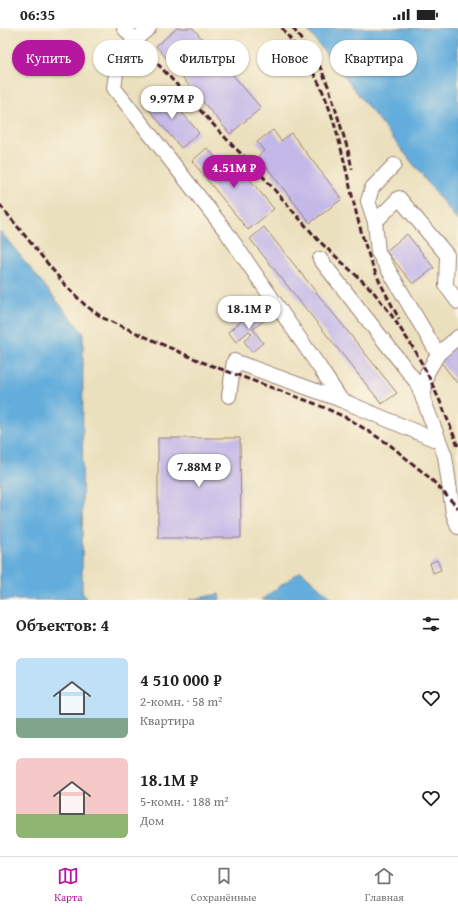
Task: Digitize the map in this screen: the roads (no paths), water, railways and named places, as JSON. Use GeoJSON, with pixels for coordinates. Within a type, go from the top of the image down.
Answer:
{"type":"FeatureCollection","features":[{"type":"Feature","properties":{"kind":"street"},"geometry":{"type":"LineString","coordinates":[[124,28],[135,40],[149,28]]}},
{"type":"Feature","properties":{"kind":"street"},"geometry":{"type":"LineString","coordinates":[[116,76],[114,88],[225,230],[316,361],[341,400]]}},
{"type":"Feature","properties":{"kind":"street"},"geometry":{"type":"LineString","coordinates":[[394,164],[372,188],[368,201],[375,222],[378,252],[438,354]]}},
{"type":"Feature","properties":{"kind":"street"},"geometry":{"type":"LineString","coordinates":[[375,222],[399,198],[447,255],[446,286],[458,302]]}},
{"type":"Feature","properties":{"kind":"street"},"geometry":{"type":"LineString","coordinates":[[320,259],[417,383],[444,456],[453,513],[458,527]]}},
{"type":"Feature","properties":{"kind":"street"},"geometry":{"type":"LineString","coordinates":[[423,400],[428,373],[438,354],[458,337]]}},
{"type":"Feature","properties":{"kind":"street"},"geometry":{"type":"LineString","coordinates":[[229,396],[234,361],[341,400],[438,441]]}},
{"type":"Feature","properties":{"kind":"water"},"geometry":{"type":"Polygon","coordinates":[[[306,28],[458,28],[458,221],[344,76],[417,76],[417,40],[330,40],[330,58],[322,48],[322,40],[315,40],[306,28]]]}},
{"type":"Feature","properties":{"kind":"water"},"geometry":{"type":"Polygon","coordinates":[[[0,231],[83,333],[82,592],[86,600],[0,600],[0,231]]]}},
{"type":"Feature","properties":{"kind":"water"},"geometry":{"type":"Polygon","coordinates":[[[301,571],[333,600],[261,600],[301,571]]]}},
{"type":"Feature","properties":{"kind":"water"},"geometry":{"type":"Polygon","coordinates":[[[219,594],[220,600],[189,600],[219,594]]]}},
{"type":"Feature","properties":{"kind":"railway"},"geometry":{"type":"LineString","coordinates":[[282,28],[310,67],[323,92],[337,133],[357,217],[370,259],[399,319]]}},
{"type":"Feature","properties":{"kind":"railway"},"geometry":{"type":"LineString","coordinates":[[293,28],[320,67],[329,88],[348,150],[352,169]]}},
{"type":"Feature","properties":{"kind":"railway"},"geometry":{"type":"LineString","coordinates":[[158,64],[233,146],[251,163],[319,241],[372,290],[390,313],[414,349],[443,408],[458,446]]}},
{"type":"Feature","properties":{"kind":"railway"},"geometry":{"type":"LineString","coordinates":[[0,205],[65,285],[85,305],[103,318],[202,362],[316,404],[349,419],[390,445],[431,479],[458,508]]}}]}
